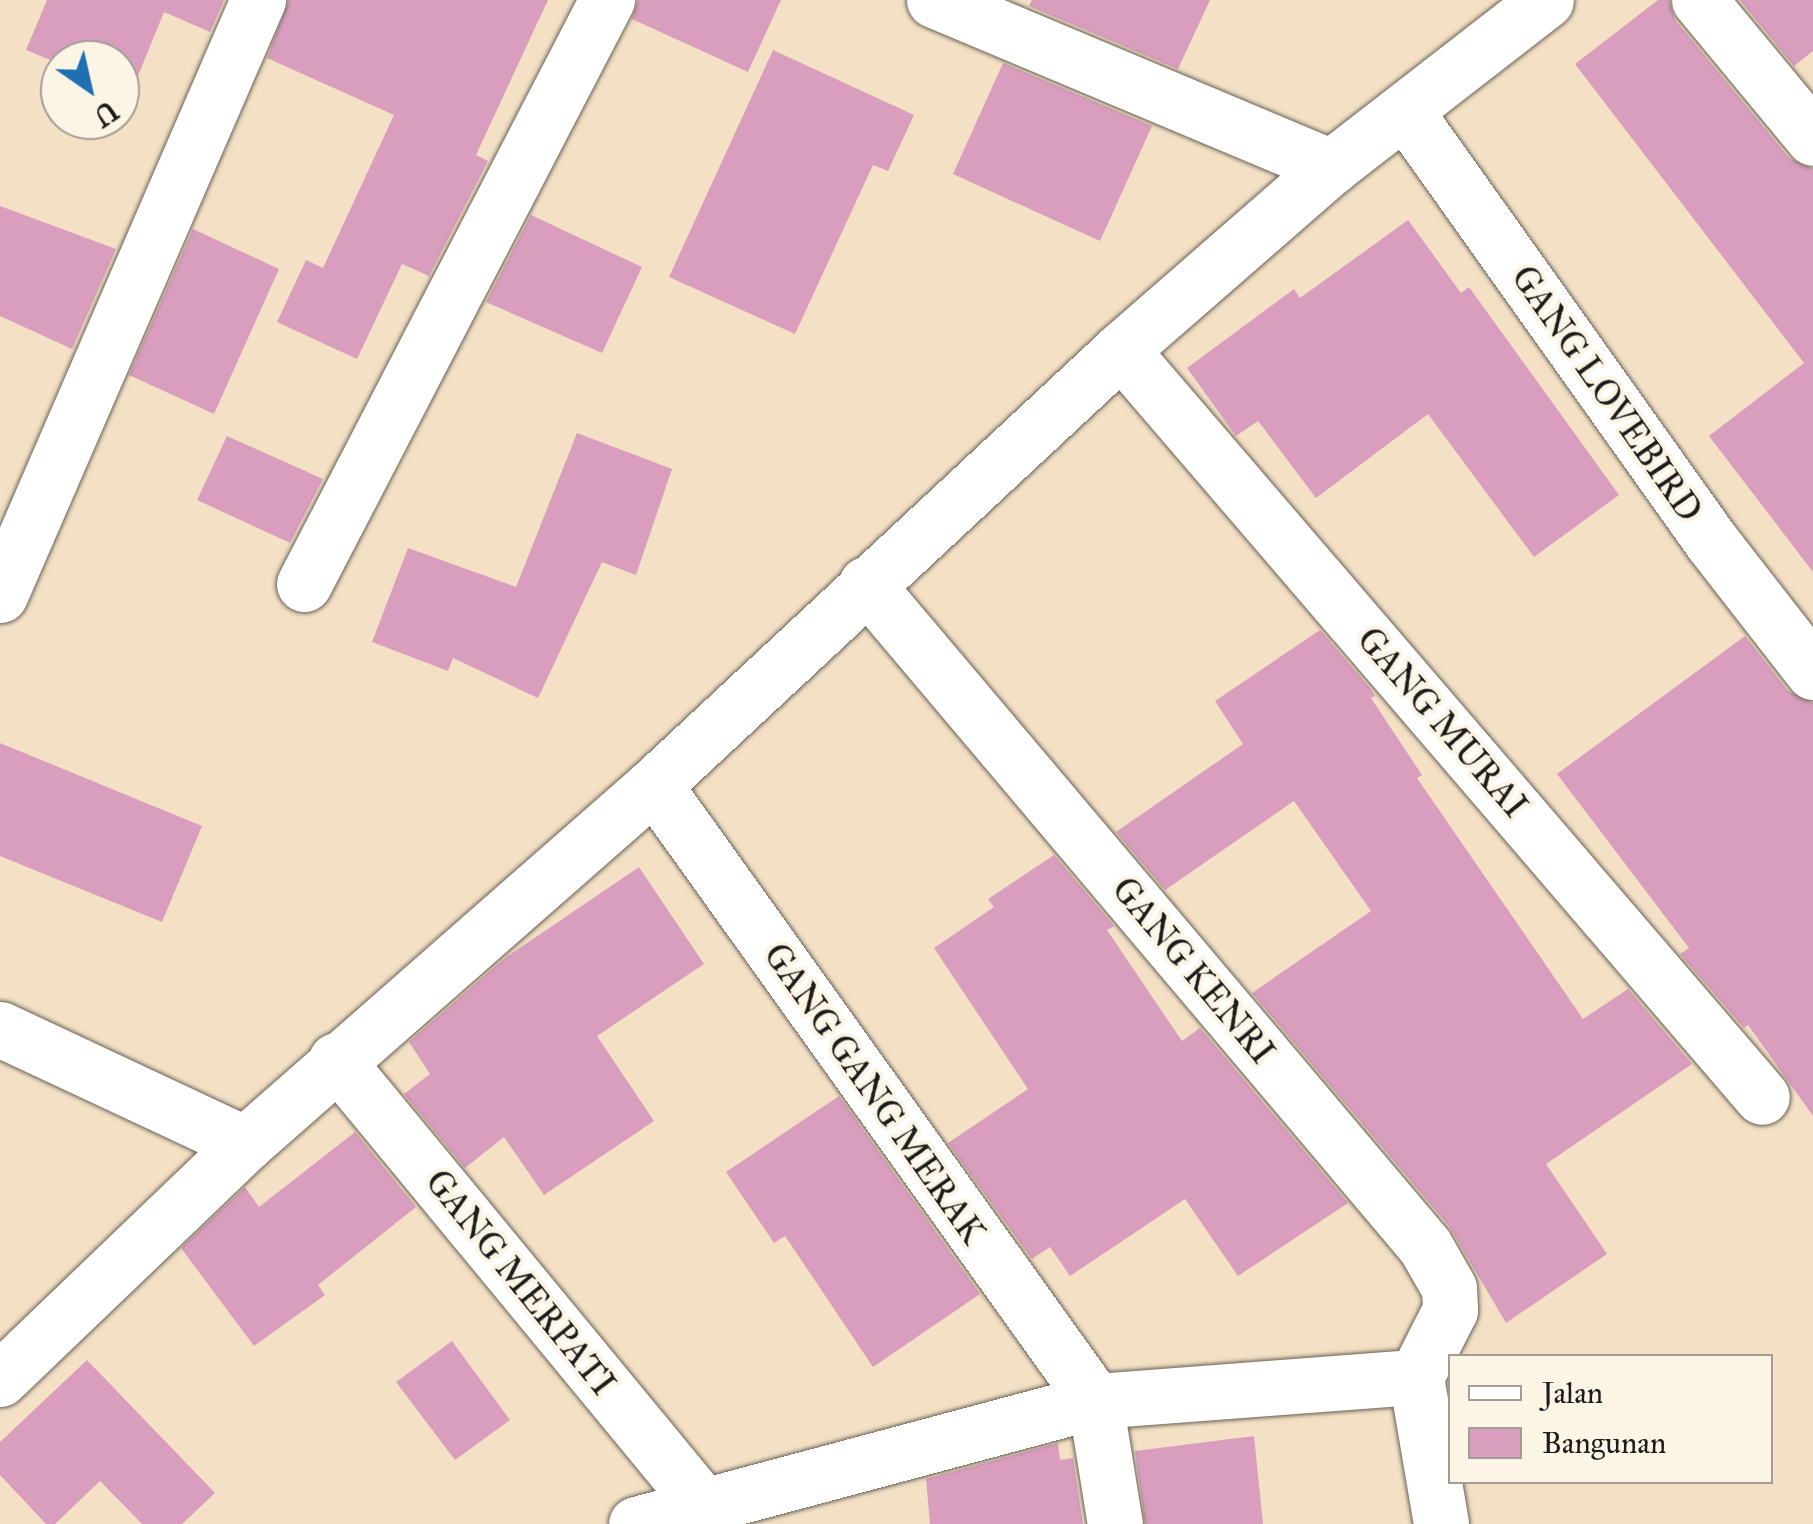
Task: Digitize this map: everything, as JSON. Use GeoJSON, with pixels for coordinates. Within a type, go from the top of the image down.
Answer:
{"type":"FeatureCollection","features":[{"type":"Feature","properties":{"kind":"street"},"geometry":{"type":"LineString","coordinates":[[0,595],[258,0]]}},
{"type":"Feature","properties":{"kind":"street"},"geometry":{"type":"LineString","coordinates":[[304,584],[607,0]]}},
{"type":"Feature","properties":{"kind":"street"},"geometry":{"type":"LineString","coordinates":[[934,0],[1332,167]]}},
{"type":"Feature","properties":{"kind":"street"},"geometry":{"type":"LineString","coordinates":[[0,1380],[336,1060],[654,785],[1121,350],[1332,167],[1546,0]]}},
{"type":"Feature","properties":{"kind":"street"},"geometry":{"type":"LineString","coordinates":[[1699,0],[1813,138]]}},
{"type":"Feature","properties":{"kind":"street","name":"GANG LOVEBIRD"},"geometry":{"type":"LineString","coordinates":[[1405,111],[1711,541],[1813,672]]}},
{"type":"Feature","properties":{"kind":"street","name":"GANG MURAI"},"geometry":{"type":"LineString","coordinates":[[1121,350],[1762,1097]]}},
{"type":"Feature","properties":{"kind":"street","name":"GANG KENRI"},"geometry":{"type":"LineString","coordinates":[[866,584],[1425,1246],[1449,1288],[1450,1310],[1416,1377]]}},
{"type":"Feature","properties":{"kind":"street","name":"GANG GANG MERAK"},"geometry":{"type":"LineString","coordinates":[[654,785],[1095,1402]]}},
{"type":"Feature","properties":{"kind":"street"},"geometry":{"type":"LineString","coordinates":[[0,1029],[245,1144]]}},
{"type":"Feature","properties":{"kind":"street","name":"GANG MERPATI"},"geometry":{"type":"LineString","coordinates":[[336,1060],[705,1515]]}},
{"type":"Feature","properties":{"kind":"street"},"geometry":{"type":"LineString","coordinates":[[636,1524],[705,1515],[1095,1402],[1303,1389],[1416,1377],[1441,1524]]}},
{"type":"Feature","properties":{"kind":"street"},"geometry":{"type":"LineString","coordinates":[[1095,1402],[1115,1524]]}},
{"type":"Feature","properties":{"kind":"building"},"geometry":{"type":"Polygon","coordinates":[[[47,0],[224,0],[210,32],[164,12],[140,71],[140,40],[40,40],[40,56],[26,50],[47,0]]]}},
{"type":"Feature","properties":{"kind":"building"},"geometry":{"type":"Polygon","coordinates":[[[289,0],[548,0],[476,155],[488,161],[429,276],[402,264],[357,359],[277,322],[306,260],[323,268],[394,115],[267,58],[289,0]]]}},
{"type":"Feature","properties":{"kind":"building"},"geometry":{"type":"Polygon","coordinates":[[[638,0],[781,0],[748,72],[632,19],[638,0]]]}},
{"type":"Feature","properties":{"kind":"building"},"geometry":{"type":"Polygon","coordinates":[[[1032,0],[1210,0],[1178,69],[1029,6],[1032,0]]]}},
{"type":"Feature","properties":{"kind":"building"},"geometry":{"type":"Polygon","coordinates":[[[1658,0],[1669,0],[1675,20],[1789,158],[1813,169],[1813,572],[1709,436],[1804,363],[1575,64],[1658,0]]]}},
{"type":"Feature","properties":{"kind":"building"},"geometry":{"type":"Polygon","coordinates":[[[1740,0],[1813,0],[1813,51],[1794,66],[1740,0]]]}},
{"type":"Feature","properties":{"kind":"building"},"geometry":{"type":"Polygon","coordinates":[[[773,50],[914,115],[888,171],[873,165],[795,334],[669,277],[773,50]]]}},
{"type":"Feature","properties":{"kind":"building"},"geometry":{"type":"Polygon","coordinates":[[[1003,63],[1152,126],[1100,241],[953,174],[1003,63]]]}},
{"type":"Feature","properties":{"kind":"building"},"geometry":{"type":"Polygon","coordinates":[[[0,206],[116,249],[72,349],[0,316],[0,206]]]}},
{"type":"Feature","properties":{"kind":"building"},"geometry":{"type":"Polygon","coordinates":[[[531,215],[642,267],[602,353],[486,302],[531,215]]]}},
{"type":"Feature","properties":{"kind":"building"},"geometry":{"type":"Polygon","coordinates":[[[1408,220],[1461,293],[1469,287],[1619,495],[1534,557],[1428,414],[1316,498],[1258,421],[1236,436],[1187,368],[1294,289],[1300,298],[1408,220]]]}},
{"type":"Feature","properties":{"kind":"building"},"geometry":{"type":"Polygon","coordinates":[[[193,229],[279,269],[214,414],[129,375],[193,229]]]}},
{"type":"Feature","properties":{"kind":"building"},"geometry":{"type":"Polygon","coordinates":[[[577,433],[672,469],[636,575],[602,562],[538,698],[453,658],[448,671],[372,642],[408,548],[516,587],[577,433]]]}},
{"type":"Feature","properties":{"kind":"building"},"geometry":{"type":"Polygon","coordinates":[[[227,436],[323,479],[290,543],[197,500],[227,436]]]}},
{"type":"Feature","properties":{"kind":"building"},"geometry":{"type":"Polygon","coordinates":[[[1320,630],[1370,688],[1375,696],[1371,698],[1422,775],[1417,778],[1583,1019],[1628,989],[1692,1064],[1546,1164],[1607,1254],[1506,1323],[1449,1226],[1252,993],[1371,911],[1294,801],[1165,890],[1116,832],[1243,744],[1215,701],[1320,630]]]}},
{"type":"Feature","properties":{"kind":"building"},"geometry":{"type":"Polygon","coordinates":[[[1745,636],[1788,691],[1813,703],[1813,1116],[1748,1025],[1744,1028],[1680,954],[1689,948],[1557,774],[1745,636]]]}},
{"type":"Feature","properties":{"kind":"building"},"geometry":{"type":"Polygon","coordinates":[[[0,743],[202,826],[162,922],[0,856],[0,743]]]}},
{"type":"Feature","properties":{"kind":"building"},"geometry":{"type":"Polygon","coordinates":[[[1054,855],[1114,926],[1107,930],[1182,1041],[1200,1028],[1348,1203],[1238,1276],[1185,1199],[1070,1276],[1050,1247],[1032,1259],[948,1143],[1028,1089],[934,948],[994,907],[988,899],[1054,855]]]}},
{"type":"Feature","properties":{"kind":"building"},"geometry":{"type":"Polygon","coordinates":[[[639,867],[704,964],[597,1036],[654,1121],[544,1195],[504,1137],[465,1168],[404,1094],[430,1074],[409,1042],[505,958],[639,867]]]}},
{"type":"Feature","properties":{"kind":"building"},"geometry":{"type":"Polygon","coordinates":[[[839,1096],[980,1294],[873,1367],[785,1236],[774,1243],[726,1172],[839,1096]]]}},
{"type":"Feature","properties":{"kind":"building"},"geometry":{"type":"Polygon","coordinates":[[[355,1132],[416,1207],[318,1285],[325,1295],[254,1346],[181,1248],[245,1187],[259,1207],[355,1132]]]}},
{"type":"Feature","properties":{"kind":"building"},"geometry":{"type":"Polygon","coordinates":[[[452,1341],[510,1420],[455,1460],[396,1382],[452,1341]]]}},
{"type":"Feature","properties":{"kind":"building"},"geometry":{"type":"Polygon","coordinates":[[[87,1360],[215,1493],[182,1524],[142,1524],[100,1481],[55,1524],[46,1524],[0,1475],[0,1442],[87,1360]]]}},
{"type":"Feature","properties":{"kind":"building"},"geometry":{"type":"Polygon","coordinates":[[[1254,1436],[1263,1524],[1145,1524],[1135,1451],[1254,1436]]]}},
{"type":"Feature","properties":{"kind":"building"},"geometry":{"type":"Polygon","coordinates":[[[1058,1443],[1060,1460],[1073,1458],[1083,1524],[930,1524],[926,1479],[1058,1443]]]}}]}
